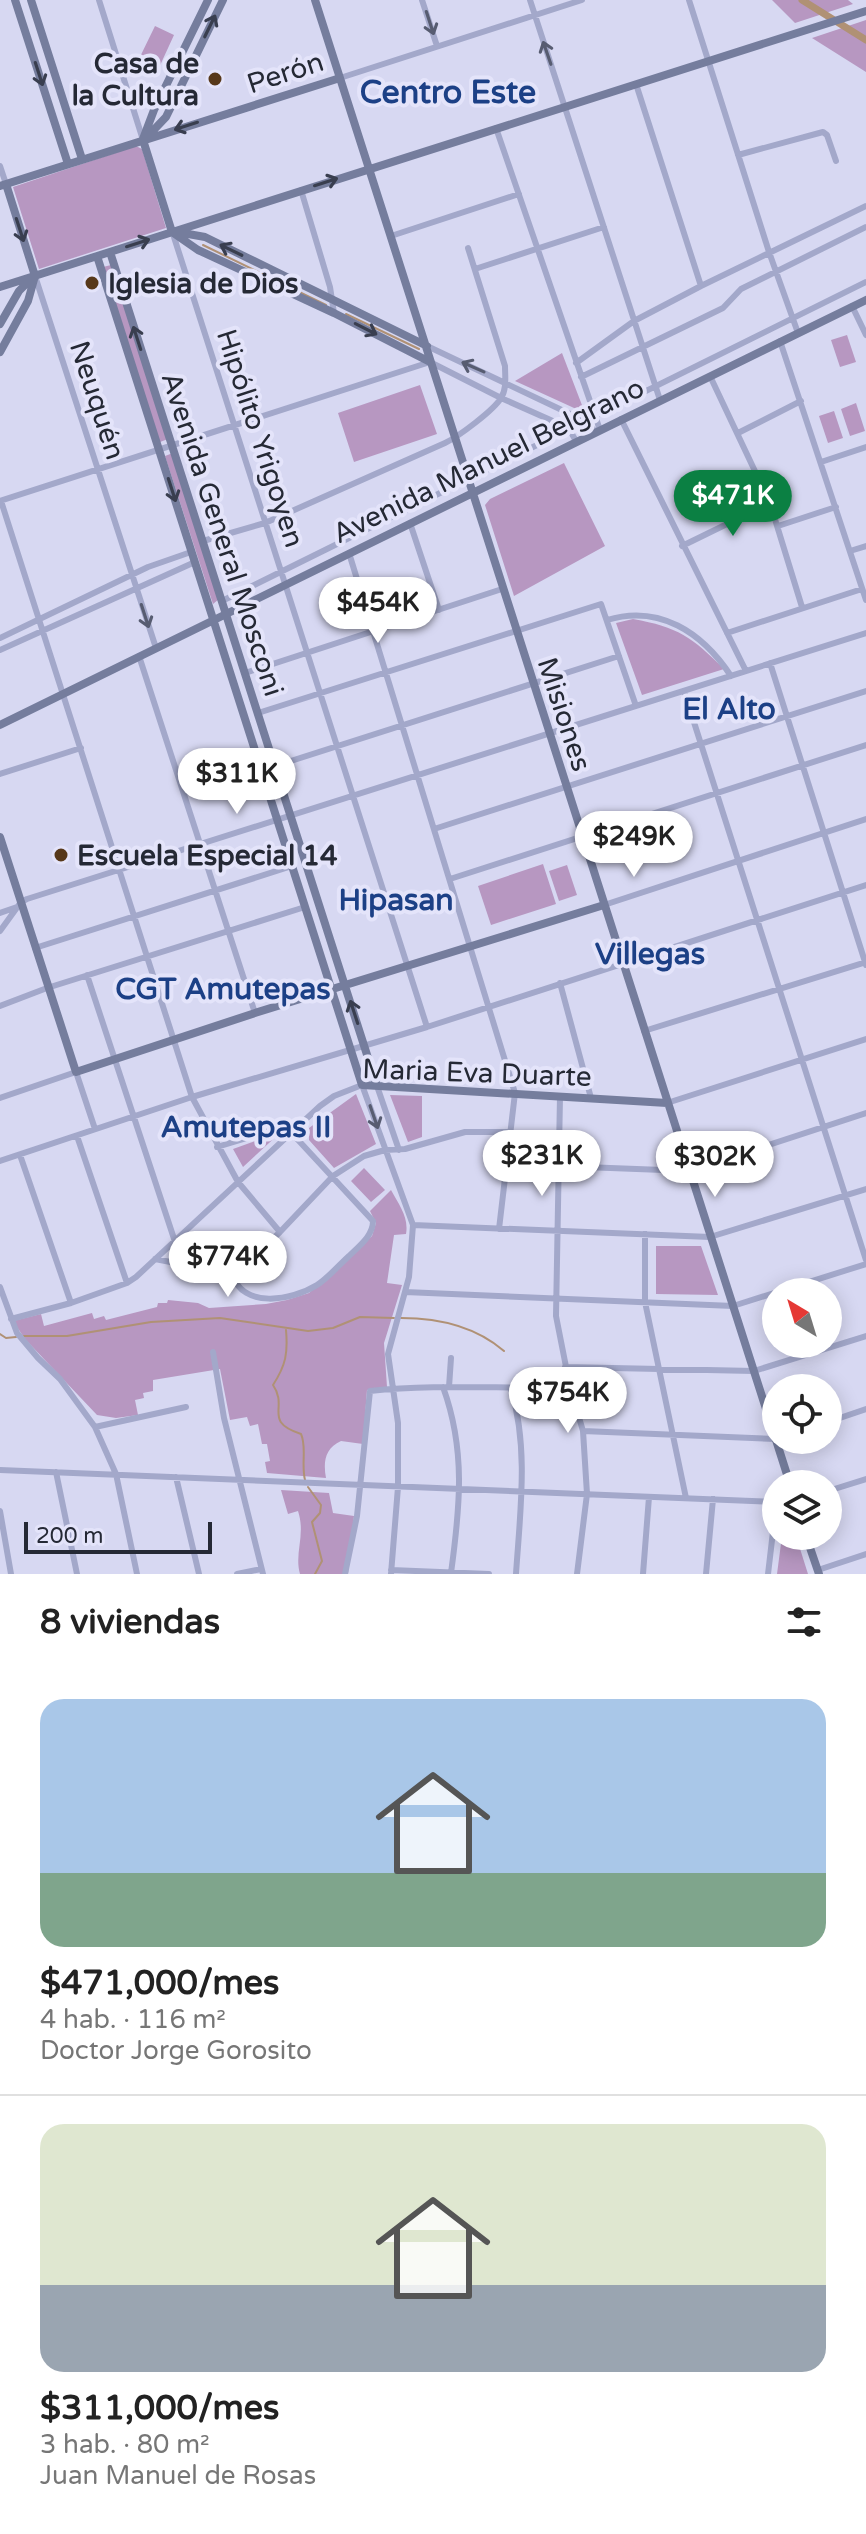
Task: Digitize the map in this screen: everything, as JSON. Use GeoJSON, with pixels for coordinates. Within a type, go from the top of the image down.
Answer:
{"type":"FeatureCollection","features":[{"type":"Feature","properties":{"kind":"street"},"geometry":{"type":"LineString","coordinates":[[15,0],[68,164]]}},
{"type":"Feature","properties":{"kind":"street"},"geometry":{"type":"LineString","coordinates":[[31,0],[82,159]]}},
{"type":"Feature","properties":{"kind":"street","name":"Hipólito Yrigoyen"},"geometry":{"type":"LineString","coordinates":[[99,0],[427,1027]]}},
{"type":"Feature","properties":{"kind":"street"},"geometry":{"type":"LineString","coordinates":[[143,140],[154,110],[208,0]]}},
{"type":"Feature","properties":{"kind":"street"},"geometry":{"type":"LineString","coordinates":[[143,140],[166,117],[223,0]]}},
{"type":"Feature","properties":{"kind":"street","name":"Misiones"},"geometry":{"type":"LineString","coordinates":[[315,0],[762,1396]]}},
{"type":"Feature","properties":{"kind":"street"},"geometry":{"type":"LineString","coordinates":[[422,0],[437,46]]}},
{"type":"Feature","properties":{"kind":"street"},"geometry":{"type":"LineString","coordinates":[[530,0],[660,400]]}},
{"type":"Feature","properties":{"kind":"street","name":"Perón"},"geometry":{"type":"LineString","coordinates":[[1,183],[582,0]]}},
{"type":"Feature","properties":{"kind":"street"},"geometry":{"type":"LineString","coordinates":[[689,0],[798,333]]}},
{"type":"Feature","properties":{"kind":"street"},"geometry":{"type":"LineString","coordinates":[[0,287],[866,11]]}},
{"type":"Feature","properties":{"kind":"street"},"geometry":{"type":"LineString","coordinates":[[636,84],[701,286]]}},
{"type":"Feature","properties":{"kind":"street"},"geometry":{"type":"LineString","coordinates":[[496,128],[598,431]]}},
{"type":"Feature","properties":{"kind":"street"},"geometry":{"type":"LineString","coordinates":[[738,155],[823,132],[827,135],[836,161]]}},
{"type":"Feature","properties":{"kind":"street","name":"Neuquén"},"geometry":{"type":"LineString","coordinates":[[0,166],[1,183],[35,276],[156,648]]}},
{"type":"Feature","properties":{"kind":"street"},"geometry":{"type":"LineString","coordinates":[[301,190],[333,299],[334,313]]}},
{"type":"Feature","properties":{"kind":"street"},"geometry":{"type":"LineString","coordinates":[[391,236],[519,194]]}},
{"type":"Feature","properties":{"kind":"street"},"geometry":{"type":"LineString","coordinates":[[576,363],[634,321],[866,206]]}},
{"type":"Feature","properties":{"kind":"street"},"geometry":{"type":"LineString","coordinates":[[475,269],[604,227]]}},
{"type":"Feature","properties":{"kind":"street"},"geometry":{"type":"LineString","coordinates":[[581,377],[723,308],[741,289],[866,227]]}},
{"type":"Feature","properties":{"kind":"street"},"geometry":{"type":"LineString","coordinates":[[172,232],[205,237],[506,382],[585,421],[598,431]]}},
{"type":"Feature","properties":{"kind":"street"},"geometry":{"type":"LineString","coordinates":[[172,232],[198,250],[569,429],[576,441]]}},
{"type":"Feature","properties":{"kind":"street"},"geometry":{"type":"LineString","coordinates":[[203,541],[265,523],[454,439],[501,398],[506,382],[505,366],[468,248]]}},
{"type":"Feature","properties":{"kind":"street","name":"Avenida General Mosconi"},"geometry":{"type":"LineString","coordinates":[[110,252],[399,1150]]}},
{"type":"Feature","properties":{"kind":"street","name":"Avenida General Mosconi"},"geometry":{"type":"LineString","coordinates":[[97,256],[362,1085],[413,1225]]}},
{"type":"Feature","properties":{"kind":"street"},"geometry":{"type":"LineString","coordinates":[[0,324],[19,291],[35,276]]}},
{"type":"Feature","properties":{"kind":"street"},"geometry":{"type":"LineString","coordinates":[[0,352],[28,301],[35,276]]}},
{"type":"Feature","properties":{"kind":"street"},"geometry":{"type":"LineString","coordinates":[[222,601],[866,282]]}},
{"type":"Feature","properties":{"kind":"street","name":"Avenida Manuel Belgrano"},"geometry":{"type":"LineString","coordinates":[[0,725],[866,300]]}},
{"type":"Feature","properties":{"kind":"street"},"geometry":{"type":"LineString","coordinates":[[852,306],[866,335]]}},
{"type":"Feature","properties":{"kind":"street"},"geometry":{"type":"LineString","coordinates":[[780,341],[866,600]]}},
{"type":"Feature","properties":{"kind":"street"},"geometry":{"type":"LineString","coordinates":[[280,1232],[238,1182],[192,1097],[0,501],[430,362]]}},
{"type":"Feature","properties":{"kind":"street"},"geometry":{"type":"LineString","coordinates":[[710,376],[770,503],[802,607]]}},
{"type":"Feature","properties":{"kind":"street"},"geometry":{"type":"LineString","coordinates":[[738,433],[801,401]]}},
{"type":"Feature","properties":{"kind":"street"},"geometry":{"type":"LineString","coordinates":[[621,419],[746,671]]}},
{"type":"Feature","properties":{"kind":"street"},"geometry":{"type":"LineString","coordinates":[[821,462],[866,447]]}},
{"type":"Feature","properties":{"kind":"street"},"geometry":{"type":"LineString","coordinates":[[682,546],[770,503]]}},
{"type":"Feature","properties":{"kind":"street"},"geometry":{"type":"LineString","coordinates":[[778,526],[836,507]]}},
{"type":"Feature","properties":{"kind":"street"},"geometry":{"type":"LineString","coordinates":[[410,523],[439,610]]}},
{"type":"Feature","properties":{"kind":"street"},"geometry":{"type":"LineString","coordinates":[[850,551],[866,546]]}},
{"type":"Feature","properties":{"kind":"street"},"geometry":{"type":"LineString","coordinates":[[0,638],[132,575],[191,552]]}},
{"type":"Feature","properties":{"kind":"street"},"geometry":{"type":"LineString","coordinates":[[349,553],[515,1093],[499,1229]]}},
{"type":"Feature","properties":{"kind":"street"},"geometry":{"type":"LineString","coordinates":[[0,650],[195,562]]}},
{"type":"Feature","properties":{"kind":"street"},"geometry":{"type":"LineString","coordinates":[[245,673],[502,589]]}},
{"type":"Feature","properties":{"kind":"street"},"geometry":{"type":"LineString","coordinates":[[727,633],[862,589]]}},
{"type":"Feature","properties":{"kind":"street"},"geometry":{"type":"LineString","coordinates":[[258,713],[601,604],[636,706]]}},
{"type":"Feature","properties":{"kind":"street"},"geometry":{"type":"LineString","coordinates":[[607,620],[633,614],[648,615],[675,624],[706,646],[731,676]]}},
{"type":"Feature","properties":{"kind":"street"},"geometry":{"type":"LineString","coordinates":[[0,913],[277,819],[866,633]]}},
{"type":"Feature","properties":{"kind":"street"},"geometry":{"type":"LineString","coordinates":[[139,656],[255,1013]]}},
{"type":"Feature","properties":{"kind":"street"},"geometry":{"type":"LineString","coordinates":[[275,766],[619,656]]}},
{"type":"Feature","properties":{"kind":"street"},"geometry":{"type":"LineString","coordinates":[[644,1031],[866,963],[770,663]]}},
{"type":"Feature","properties":{"kind":"street"},"geometry":{"type":"LineString","coordinates":[[405,1292],[733,1306],[866,1262],[684,691]]}},
{"type":"Feature","properties":{"kind":"street"},"geometry":{"type":"LineString","coordinates":[[434,829],[866,691]]}},
{"type":"Feature","properties":{"kind":"street"},"geometry":{"type":"LineString","coordinates":[[450,879],[866,745]]}},
{"type":"Feature","properties":{"kind":"street"},"geometry":{"type":"LineString","coordinates":[[0,774],[81,748]]}},
{"type":"Feature","properties":{"kind":"street"},"geometry":{"type":"LineString","coordinates":[[0,1098],[174,1039],[471,948],[866,819]]}},
{"type":"Feature","properties":{"kind":"street"},"geometry":{"type":"LineString","coordinates":[[0,837],[19,905],[95,1129]]}},
{"type":"Feature","properties":{"kind":"street"},"geometry":{"type":"LineString","coordinates":[[35,948],[292,866]]}},
{"type":"Feature","properties":{"kind":"street"},"geometry":{"type":"LineString","coordinates":[[0,1161],[192,1097],[427,1027],[866,885]]}},
{"type":"Feature","properties":{"kind":"street"},"geometry":{"type":"LineString","coordinates":[[0,931],[19,905]]}},
{"type":"Feature","properties":{"kind":"street"},"geometry":{"type":"LineString","coordinates":[[0,1006],[87,975],[305,907]]}},
{"type":"Feature","properties":{"kind":"street"},"geometry":{"type":"LineString","coordinates":[[87,975],[183,1266]]}},
{"type":"Feature","properties":{"kind":"street"},"geometry":{"type":"LineString","coordinates":[[560,983],[591,1098]]}},
{"type":"Feature","properties":{"kind":"street","name":"Maria Eva Duarte"},"geometry":{"type":"LineString","coordinates":[[0,1318],[71,1303],[127,1283],[291,1131],[334,1096],[362,1085],[667,1103],[866,1039]]}},
{"type":"Feature","properties":{"kind":"street"},"geometry":{"type":"LineString","coordinates":[[560,1096],[556,1316],[565,1367],[583,1431],[587,1494],[577,1574]]}},
{"type":"Feature","properties":{"kind":"street"},"geometry":{"type":"LineString","coordinates":[[558,1166],[689,1171],[866,1113]]}},
{"type":"Feature","properties":{"kind":"street"},"geometry":{"type":"LineString","coordinates":[[217,1147],[282,1127],[291,1131],[373,1221],[374,1227],[365,1240],[318,1284],[304,1291],[270,1299],[256,1298],[241,1291],[232,1274]]}},
{"type":"Feature","properties":{"kind":"street"},"geometry":{"type":"LineString","coordinates":[[155,1259],[232,1274],[280,1232],[333,1176],[364,1156],[465,1132],[511,1132]]}},
{"type":"Feature","properties":{"kind":"street"},"geometry":{"type":"LineString","coordinates":[[77,1136],[127,1283]]}},
{"type":"Feature","properties":{"kind":"street"},"geometry":{"type":"LineString","coordinates":[[20,1155],[71,1303]]}},
{"type":"Feature","properties":{"kind":"street"},"geometry":{"type":"LineString","coordinates":[[489,1574],[391,1572],[398,1487],[398,1423],[388,1354],[409,1277],[413,1225],[710,1237],[866,1189]]}},
{"type":"Feature","properties":{"kind":"street"},"geometry":{"type":"LineString","coordinates":[[645,1234],[645,1302],[686,1498]]}},
{"type":"Feature","properties":{"kind":"street"},"geometry":{"type":"LineString","coordinates":[[0,1287],[17,1333],[60,1379],[95,1427],[116,1474],[137,1574]]}},
{"type":"Feature","properties":{"kind":"street"},"geometry":{"type":"LineString","coordinates":[[565,1367],[754,1371],[866,1336]]}},
{"type":"Feature","properties":{"kind":"street"},"geometry":{"type":"LineString","coordinates":[[213,1352],[224,1418],[262,1572],[237,1574]]}},
{"type":"Feature","properties":{"kind":"street"},"geometry":{"type":"LineString","coordinates":[[451,1358],[446,1387],[458,1439],[460,1489],[451,1573]]}},
{"type":"Feature","properties":{"kind":"street"},"geometry":{"type":"LineString","coordinates":[[345,1574],[357,1516],[370,1391],[446,1387],[570,1387]]}},
{"type":"Feature","properties":{"kind":"street"},"geometry":{"type":"LineString","coordinates":[[511,1389],[520,1433],[521,1492],[516,1574]]}},
{"type":"Feature","properties":{"kind":"street"},"geometry":{"type":"LineString","coordinates":[[95,1427],[186,1407]]}},
{"type":"Feature","properties":{"kind":"street"},"geometry":{"type":"LineString","coordinates":[[842,1417],[866,1409]]}},
{"type":"Feature","properties":{"kind":"street"},"geometry":{"type":"LineString","coordinates":[[583,1431],[762,1439]]}},
{"type":"Feature","properties":{"kind":"street"},"geometry":{"type":"LineString","coordinates":[[0,1470],[762,1503]]}},
{"type":"Feature","properties":{"kind":"street"},"geometry":{"type":"LineString","coordinates":[[56,1472],[77,1574]]}},
{"type":"Feature","properties":{"kind":"street"},"geometry":{"type":"LineString","coordinates":[[176,1477],[199,1574]]}},
{"type":"Feature","properties":{"kind":"street"},"geometry":{"type":"LineString","coordinates":[[842,1487],[866,1479]]}},
{"type":"Feature","properties":{"kind":"street"},"geometry":{"type":"LineString","coordinates":[[643,1574],[649,1497]]}},
{"type":"Feature","properties":{"kind":"street"},"geometry":{"type":"LineString","coordinates":[[706,1574],[713,1499]]}},
{"type":"Feature","properties":{"kind":"street"},"geometry":{"type":"LineString","coordinates":[[0,1511],[11,1574]]}},
{"type":"Feature","properties":{"kind":"street"},"geometry":{"type":"LineString","coordinates":[[768,1574],[771,1550]]}},
{"type":"Feature","properties":{"kind":"street"},"geometry":{"type":"LineString","coordinates":[[811,1550],[818,1572],[866,1554]]}},
{"type":"Feature","properties":{"kind":"shaded area"},"geometry":{"type":"Polygon","coordinates":[[[772,0],[848,0],[853,4],[795,23],[772,0]]]}},
{"type":"Feature","properties":{"kind":"shaded area"},"geometry":{"type":"Polygon","coordinates":[[[866,20],[866,72],[812,38],[866,20]]]}},
{"type":"Feature","properties":{"kind":"shaded area"},"geometry":{"type":"Polygon","coordinates":[[[155,26],[174,35],[157,72],[137,63],[155,26]]]}},
{"type":"Feature","properties":{"kind":"shaded area"},"geometry":{"type":"Polygon","coordinates":[[[136,146],[142,149],[166,228],[39,269],[13,187],[136,146]]]}},
{"type":"Feature","properties":{"kind":"shaded area"},"geometry":{"type":"Polygon","coordinates":[[[111,265],[168,439],[160,442],[103,267],[111,265]]]}},
{"type":"Feature","properties":{"kind":"shaded area"},"geometry":{"type":"Polygon","coordinates":[[[847,335],[856,362],[840,367],[831,340],[847,335]]]}},
{"type":"Feature","properties":{"kind":"shaded area"},"geometry":{"type":"Polygon","coordinates":[[[562,353],[585,413],[515,381],[562,353]]]}},
{"type":"Feature","properties":{"kind":"shaded area"},"geometry":{"type":"Polygon","coordinates":[[[420,385],[437,434],[354,462],[338,413],[420,385]]]}},
{"type":"Feature","properties":{"kind":"shaded area"},"geometry":{"type":"Polygon","coordinates":[[[856,403],[865,431],[850,436],[841,409],[856,403]]]}},
{"type":"Feature","properties":{"kind":"shaded area"},"geometry":{"type":"Polygon","coordinates":[[[834,411],[843,438],[828,443],[819,416],[834,411]]]}},
{"type":"Feature","properties":{"kind":"shaded area"},"geometry":{"type":"Polygon","coordinates":[[[173,453],[219,599],[213,604],[165,456],[173,453]]]}},
{"type":"Feature","properties":{"kind":"shaded area"},"geometry":{"type":"Polygon","coordinates":[[[564,463],[605,546],[514,596],[485,505],[490,499],[564,463]]]}},
{"type":"Feature","properties":{"kind":"shaded area"},"geometry":{"type":"Polygon","coordinates":[[[633,619],[683,635],[724,669],[642,695],[616,623],[633,619]]]}},
{"type":"Feature","properties":{"kind":"shaded area"},"geometry":{"type":"Polygon","coordinates":[[[543,864],[556,904],[491,925],[478,886],[543,864]]]}},
{"type":"Feature","properties":{"kind":"shaded area"},"geometry":{"type":"Polygon","coordinates":[[[567,865],[577,895],[559,901],[549,871],[567,865]]]}},
{"type":"Feature","properties":{"kind":"shaded area"},"geometry":{"type":"Polygon","coordinates":[[[356,1094],[376,1144],[334,1168],[309,1140],[309,1128],[356,1094]]]}},
{"type":"Feature","properties":{"kind":"shaded area"},"geometry":{"type":"Polygon","coordinates":[[[390,1095],[422,1096],[422,1137],[408,1142],[390,1095]]]}},
{"type":"Feature","properties":{"kind":"shaded area"},"geometry":{"type":"Polygon","coordinates":[[[281,1132],[243,1167],[233,1149],[281,1132]]]}},
{"type":"Feature","properties":{"kind":"shaded area"},"geometry":{"type":"Polygon","coordinates":[[[364,1168],[385,1190],[371,1202],[351,1181],[364,1168]]]}},
{"type":"Feature","properties":{"kind":"shaded area"},"geometry":{"type":"Polygon","coordinates":[[[391,1190],[403,1211],[407,1228],[406,1234],[394,1235],[387,1283],[402,1285],[384,1343],[387,1387],[367,1390],[363,1444],[341,1441],[331,1447],[325,1461],[326,1478],[267,1473],[265,1462],[270,1461],[267,1444],[262,1444],[258,1424],[250,1426],[247,1417],[230,1420],[220,1369],[153,1380],[153,1391],[143,1393],[144,1398],[135,1400],[138,1415],[116,1418],[97,1415],[25,1339],[13,1321],[41,1314],[44,1326],[92,1313],[94,1319],[104,1316],[106,1320],[157,1307],[158,1303],[167,1303],[168,1300],[198,1303],[209,1308],[266,1304],[309,1293],[372,1236],[376,1223],[370,1211],[391,1190]]]}},
{"type":"Feature","properties":{"kind":"shaded area"},"geometry":{"type":"Polygon","coordinates":[[[656,1246],[701,1246],[718,1295],[656,1294],[656,1246]]]}},
{"type":"Feature","properties":{"kind":"shaded area"},"geometry":{"type":"Polygon","coordinates":[[[281,1490],[329,1493],[333,1513],[354,1516],[348,1574],[300,1574],[298,1511],[288,1514],[281,1490]]]}},
{"type":"Feature","properties":{"kind":"shaded area"},"geometry":{"type":"Polygon","coordinates":[[[780,1550],[800,1550],[808,1574],[777,1574],[780,1550]]]}},
{"type":"Feature","properties":{"kind":"waterway"},"geometry":{"type":"LineString","coordinates":[[802,0],[866,40]]}},
{"type":"Feature","properties":{"kind":"waterway"},"geometry":{"type":"LineString","coordinates":[[203,245],[326,305]]}},
{"type":"Feature","properties":{"kind":"waterway"},"geometry":{"type":"LineString","coordinates":[[346,314],[419,349]]}},
{"type":"Feature","properties":{"kind":"waterway"},"geometry":{"type":"LineString","coordinates":[[24,1336],[67,1336],[151,1322],[220,1318],[308,1331],[333,1328],[360,1317],[394,1318]]}},
{"type":"Feature","properties":{"kind":"waterway"},"geometry":{"type":"LineString","coordinates":[[401,1318],[456,1325],[481,1335],[504,1351]]}},
{"type":"Feature","properties":{"kind":"waterway"},"geometry":{"type":"LineString","coordinates":[[286,1330],[285,1359],[273,1385],[279,1401],[279,1419],[289,1429],[301,1434],[303,1439],[305,1480]]}},
{"type":"Feature","properties":{"kind":"waterway"},"geometry":{"type":"LineString","coordinates":[[0,1334],[6,1338],[16,1337]]}},
{"type":"Feature","properties":{"kind":"waterway"},"geometry":{"type":"LineString","coordinates":[[308,1487],[321,1505],[320,1513],[312,1522],[322,1561],[315,1574]]}},
{"type":"Feature","properties":{"kind":"place","name":"Casa de la Cultura"},"geometry":{"type":"Point","coordinates":[215,79]}},
{"type":"Feature","properties":{"kind":"place","name":"Iglesia de Dios"},"geometry":{"type":"Point","coordinates":[92,283]}},
{"type":"Feature","properties":{"kind":"place","name":"Escuela Especial 14"},"geometry":{"type":"Point","coordinates":[61,855]}},
{"type":"Feature","properties":{"kind":"district","name":"Centro Este"},"geometry":{"type":"Point","coordinates":[448,92]}},
{"type":"Feature","properties":{"kind":"district","name":"El Alto"},"geometry":{"type":"Point","coordinates":[729,709]}},
{"type":"Feature","properties":{"kind":"district","name":"Hipasan"},"geometry":{"type":"Point","coordinates":[396,900]}},
{"type":"Feature","properties":{"kind":"district","name":"Villegas"},"geometry":{"type":"Point","coordinates":[650,954]}},
{"type":"Feature","properties":{"kind":"district","name":"CGT Amutepas"},"geometry":{"type":"Point","coordinates":[223,989]}},
{"type":"Feature","properties":{"kind":"district","name":"Amutepas II"},"geometry":{"type":"Point","coordinates":[246,1127]}}]}
